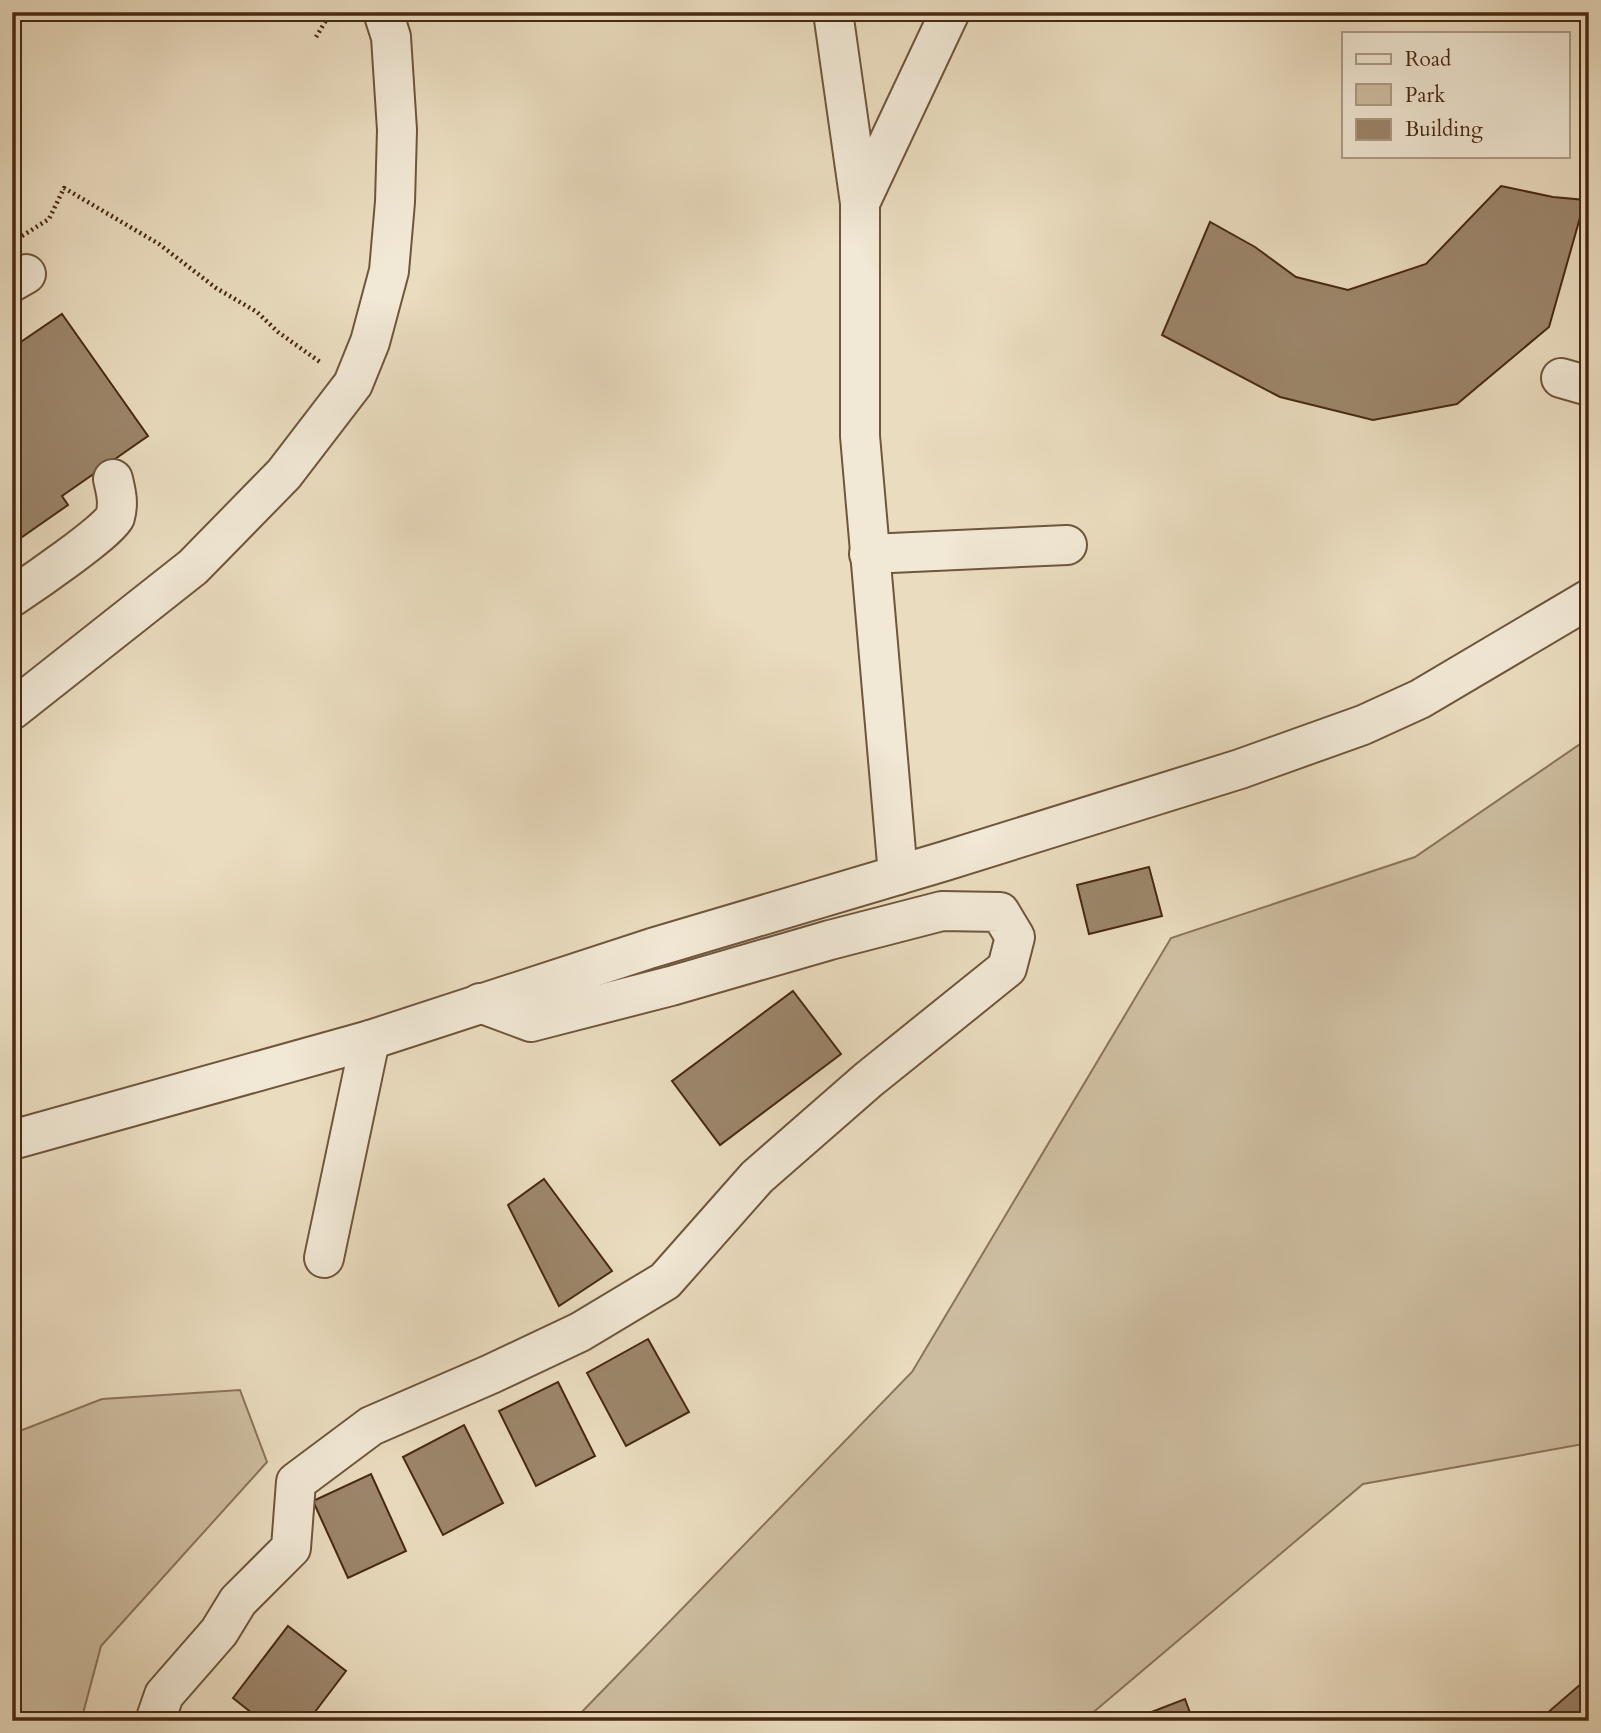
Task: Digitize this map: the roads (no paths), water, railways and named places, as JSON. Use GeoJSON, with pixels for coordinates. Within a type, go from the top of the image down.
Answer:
{"type":"FeatureCollection","features":[{"type":"Feature","properties":{"kind":"street"},"geometry":{"type":"LineString","coordinates":[[12,710],[193,568],[284,474],[353,384],[370,342],[389,271],[395,202],[397,130],[392,50],[383,12]]}},
{"type":"Feature","properties":{"kind":"street"},"geometry":{"type":"LineString","coordinates":[[832,12],[860,203],[860,436],[898,875]]}},
{"type":"Feature","properties":{"kind":"street"},"geometry":{"type":"LineString","coordinates":[[860,203],[950,12]]}},
{"type":"Feature","properties":{"kind":"street"},"geometry":{"type":"LineString","coordinates":[[12,597],[114,520],[118,503],[113,479]]}},
{"type":"Feature","properties":{"kind":"street"},"geometry":{"type":"LineString","coordinates":[[869,554],[1067,545]]}},
{"type":"Feature","properties":{"kind":"street"},"geometry":{"type":"LineString","coordinates":[[12,1140],[370,1040],[652,948],[1240,769],[1363,726],[1420,699],[1589,599]]}},
{"type":"Feature","properties":{"kind":"street"},"geometry":{"type":"LineString","coordinates":[[155,1721],[164,1695],[219,1632],[238,1601],[291,1548],[296,1482],[371,1426],[580,1332],[666,1281],[757,1177],[868,1080],[1007,968],[1015,937],[1000,912],[942,911],[671,986],[531,1021],[480,1003]]}},
{"type":"Feature","properties":{"kind":"street"},"geometry":{"type":"LineString","coordinates":[[324,1258],[370,1040]]}}]}
